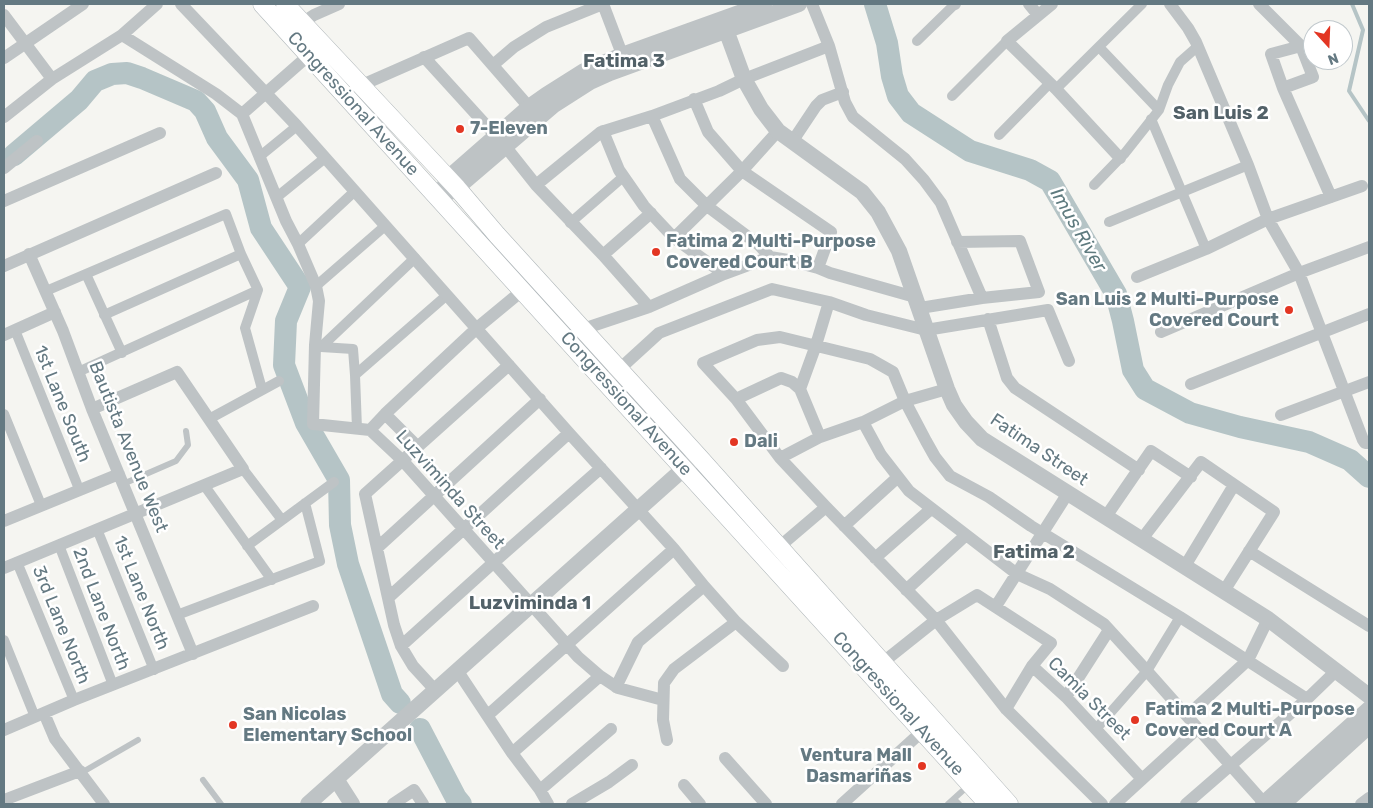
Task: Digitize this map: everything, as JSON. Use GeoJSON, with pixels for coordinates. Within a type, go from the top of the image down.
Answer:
{"type":"FeatureCollection","features":[{"type":"Feature","properties":{"kind":"main road","name":"Congressional Avenue"},"geometry":{"type":"LineString","coordinates":[[262,4],[684,468],[929,726],[976,779],[1009,804]]}},
{"type":"Feature","properties":{"kind":"main road","name":"Congressional Avenue"},"geometry":{"type":"LineString","coordinates":[[285,4],[452,183],[496,235],[698,456],[882,663],[929,726]]}},
{"type":"Feature","properties":{"kind":"main road","name":"Congressional Avenue"},"geometry":{"type":"LineString","coordinates":[[976,779],[988,804]]}},
{"type":"Feature","properties":{"kind":"street"},"geometry":{"type":"LineString","coordinates":[[4,7],[8,4]]}},
{"type":"Feature","properties":{"kind":"street"},"geometry":{"type":"LineString","coordinates":[[4,58],[83,4]]}},
{"type":"Feature","properties":{"kind":"street"},"geometry":{"type":"LineString","coordinates":[[4,116],[52,79],[122,34],[157,4]]}},
{"type":"Feature","properties":{"kind":"street"},"geometry":{"type":"LineString","coordinates":[[181,4],[297,126],[674,549],[736,622],[782,666]]}},
{"type":"Feature","properties":{"kind":"street"},"geometry":{"type":"LineString","coordinates":[[288,32],[314,15],[339,4]]}},
{"type":"Feature","properties":{"kind":"street"},"geometry":{"type":"LineString","coordinates":[[493,65],[514,47],[546,27],[603,4],[624,61]]}},
{"type":"Feature","properties":{"kind":"street"},"geometry":{"type":"LineString","coordinates":[[724,24],[764,4]]}},
{"type":"Feature","properties":{"kind":"street"},"geometry":{"type":"LineString","coordinates":[[501,141],[530,108],[577,75],[624,61],[724,24],[799,4]]}},
{"type":"Feature","properties":{"kind":"street"},"geometry":{"type":"LineString","coordinates":[[812,4],[829,46],[842,92],[853,117],[905,159],[941,203],[982,298]]}},
{"type":"Feature","properties":{"kind":"street"},"geometry":{"type":"LineString","coordinates":[[917,41],[955,4]]}},
{"type":"Feature","properties":{"kind":"street"},"geometry":{"type":"LineString","coordinates":[[1029,4],[1038,15]]}},
{"type":"Feature","properties":{"kind":"street"},"geometry":{"type":"LineString","coordinates":[[952,96],[1007,41],[1052,4]]}},
{"type":"Feature","properties":{"kind":"street"},"geometry":{"type":"LineString","coordinates":[[999,135],[1099,47],[1142,4]]}},
{"type":"Feature","properties":{"kind":"street"},"geometry":{"type":"LineString","coordinates":[[1170,4],[1188,28],[1197,47],[1248,165],[1268,219],[1299,273],[1363,440],[1365,443],[1369,443]]}},
{"type":"Feature","properties":{"kind":"street"},"geometry":{"type":"LineString","coordinates":[[1259,4],[1301,46],[1313,77],[1283,88]]}},
{"type":"Feature","properties":{"kind":"street"},"geometry":{"type":"LineString","coordinates":[[4,15],[52,79]]}},
{"type":"Feature","properties":{"kind":"street","name":"Fatima Street"},"geometry":{"type":"LineString","coordinates":[[724,24],[744,78],[761,109],[778,131],[862,192],[878,212],[899,251],[947,389],[954,405],[966,422],[982,438],[1105,518],[1142,539],[1268,619],[1369,696]]}},
{"type":"Feature","properties":{"kind":"street"},"geometry":{"type":"LineString","coordinates":[[122,34],[216,94],[242,114],[286,221],[316,286],[319,301],[313,424],[363,429],[355,375],[354,350],[318,346]]}},
{"type":"Feature","properties":{"kind":"street"},"geometry":{"type":"LineString","coordinates":[[362,85],[468,38],[530,108]]}},
{"type":"Feature","properties":{"kind":"street"},"geometry":{"type":"LineString","coordinates":[[1007,41],[1053,86],[1120,158]]}},
{"type":"Feature","properties":{"kind":"street"},"geometry":{"type":"LineString","coordinates":[[536,185],[603,131],[652,116],[719,91],[744,78],[829,46]]}},
{"type":"Feature","properties":{"kind":"street"},"geometry":{"type":"LineString","coordinates":[[1301,46],[1271,54],[1283,88],[1331,197]]}},
{"type":"Feature","properties":{"kind":"street"},"geometry":{"type":"LineString","coordinates":[[1099,47],[1159,110]]}},
{"type":"Feature","properties":{"kind":"street"},"geometry":{"type":"LineString","coordinates":[[1094,185],[1120,158],[1159,110],[1180,62],[1197,47]]}},
{"type":"Feature","properties":{"kind":"street"},"geometry":{"type":"LineString","coordinates":[[242,114],[308,56]]}},
{"type":"Feature","properties":{"kind":"street"},"geometry":{"type":"LineString","coordinates":[[424,58],[501,141],[536,185],[570,223],[603,255],[649,307]]}},
{"type":"Feature","properties":{"kind":"street"},"geometry":{"type":"LineString","coordinates":[[439,198],[452,183],[501,141],[624,61]]}},
{"type":"Feature","properties":{"kind":"street"},"geometry":{"type":"LineString","coordinates":[[792,142],[822,100],[842,92]]}},
{"type":"Feature","properties":{"kind":"street"},"geometry":{"type":"LineString","coordinates":[[694,99],[708,132],[742,172],[831,232],[818,268]]}},
{"type":"Feature","properties":{"kind":"street"},"geometry":{"type":"LineString","coordinates":[[652,116],[680,179],[707,206],[759,245],[770,257]]}},
{"type":"Feature","properties":{"kind":"street"},"geometry":{"type":"LineString","coordinates":[[1151,119],[1206,249]]}},
{"type":"Feature","properties":{"kind":"street"},"geometry":{"type":"LineString","coordinates":[[259,157],[297,126]]}},
{"type":"Feature","properties":{"kind":"street"},"geometry":{"type":"LineString","coordinates":[[603,131],[623,177],[651,213],[674,238],[724,274]]}},
{"type":"Feature","properties":{"kind":"street"},"geometry":{"type":"LineString","coordinates":[[674,238],[742,172],[778,131]]}},
{"type":"Feature","properties":{"kind":"street"},"geometry":{"type":"LineString","coordinates":[[4,202],[160,133]]}},
{"type":"Feature","properties":{"kind":"street"},"geometry":{"type":"LineString","coordinates":[[4,168],[38,141]]}},
{"type":"Feature","properties":{"kind":"street"},"geometry":{"type":"LineString","coordinates":[[277,197],[325,158]]}},
{"type":"Feature","properties":{"kind":"street"},"geometry":{"type":"LineString","coordinates":[[1109,222],[1248,165]]}},
{"type":"Feature","properties":{"kind":"street"},"geometry":{"type":"LineString","coordinates":[[4,266],[216,173]]}},
{"type":"Feature","properties":{"kind":"street"},"geometry":{"type":"LineString","coordinates":[[570,223],[623,177]]}},
{"type":"Feature","properties":{"kind":"street"},"geometry":{"type":"LineString","coordinates":[[1137,277],[1206,249],[1268,219],[1362,186]]}},
{"type":"Feature","properties":{"kind":"street"},"geometry":{"type":"LineString","coordinates":[[298,244],[355,191]]}},
{"type":"Feature","properties":{"kind":"street"},"geometry":{"type":"LineString","coordinates":[[603,255],[651,213]]}},
{"type":"Feature","properties":{"kind":"street"},"geometry":{"type":"LineString","coordinates":[[46,291],[226,214],[241,254],[258,290],[245,328],[262,389]]}},
{"type":"Feature","properties":{"kind":"street"},"geometry":{"type":"LineString","coordinates":[[316,286],[385,226]]}},
{"type":"Feature","properties":{"kind":"street"},"geometry":{"type":"LineString","coordinates":[[583,329],[649,307],[724,274],[770,257],[818,268],[917,303],[1039,292],[1020,241],[957,242]]}},
{"type":"Feature","properties":{"kind":"street"},"geometry":{"type":"LineString","coordinates":[[1161,332],[1299,273],[1369,247]]}},
{"type":"Feature","properties":{"kind":"street","name":"Bautista Avenue West"},"geometry":{"type":"LineString","coordinates":[[29,254],[55,312],[92,409],[193,654]]}},
{"type":"Feature","properties":{"kind":"street"},"geometry":{"type":"LineString","coordinates":[[104,315],[241,254]]}},
{"type":"Feature","properties":{"kind":"street"},"geometry":{"type":"LineString","coordinates":[[318,346],[415,258]]}},
{"type":"Feature","properties":{"kind":"street"},"geometry":{"type":"LineString","coordinates":[[86,274],[122,353]]}},
{"type":"Feature","properties":{"kind":"street"},"geometry":{"type":"LineString","coordinates":[[606,383],[618,369],[660,333],[772,288],[926,330],[1048,310],[1069,361]]}},
{"type":"Feature","properties":{"kind":"street"},"geometry":{"type":"LineString","coordinates":[[78,372],[258,290]]}},
{"type":"Feature","properties":{"kind":"street","name":"Luzviminda Street"},"geometry":{"type":"LineString","coordinates":[[523,290],[477,328],[385,414],[363,429],[403,461],[530,605],[566,644],[600,676],[616,687],[663,700]]}},
{"type":"Feature","properties":{"kind":"street"},"geometry":{"type":"LineString","coordinates":[[355,375],[447,294]]}},
{"type":"Feature","properties":{"kind":"street"},"geometry":{"type":"LineString","coordinates":[[800,389],[829,302]]}},
{"type":"Feature","properties":{"kind":"street"},"geometry":{"type":"LineString","coordinates":[[9,332],[55,312]]}},
{"type":"Feature","properties":{"kind":"street"},"geometry":{"type":"LineString","coordinates":[[1191,384],[1369,314]]}},
{"type":"Feature","properties":{"kind":"street"},"geometry":{"type":"LineString","coordinates":[[988,319],[1007,378],[1015,388],[1139,470]]}},
{"type":"Feature","properties":{"kind":"street","name":"1st Lane South"},"geometry":{"type":"LineString","coordinates":[[9,332],[79,489]]}},
{"type":"Feature","properties":{"kind":"street"},"geometry":{"type":"LineString","coordinates":[[1102,804],[1006,708],[936,620],[780,458],[736,399],[703,363],[757,340],[780,337],[870,359],[893,372],[905,401],[936,458],[950,476],[989,498],[1180,617],[1307,699]]}},
{"type":"Feature","properties":{"kind":"street"},"geometry":{"type":"LineString","coordinates":[[436,690],[413,666],[401,646],[388,598],[365,494],[509,365]]}},
{"type":"Feature","properties":{"kind":"street"},"geometry":{"type":"LineString","coordinates":[[92,409],[177,372],[243,469],[282,520]]}},
{"type":"Feature","properties":{"kind":"street"},"geometry":{"type":"LineString","coordinates":[[736,399],[781,378],[792,382],[800,389],[820,437]]}},
{"type":"Feature","properties":{"kind":"street"},"geometry":{"type":"LineString","coordinates":[[209,419],[278,381]]}},
{"type":"Feature","properties":{"kind":"street"},"geometry":{"type":"LineString","coordinates":[[1281,415],[1369,382]]}},
{"type":"Feature","properties":{"kind":"street"},"geometry":{"type":"LineString","coordinates":[[780,458],[820,437],[863,422],[905,401],[947,389]]}},
{"type":"Feature","properties":{"kind":"street"},"geometry":{"type":"LineString","coordinates":[[377,548],[540,399]]}},
{"type":"Feature","properties":{"kind":"street"},"geometry":{"type":"LineString","coordinates":[[4,414],[41,505]]}},
{"type":"Feature","properties":{"kind":"street"},"geometry":{"type":"LineString","coordinates":[[385,414],[418,447]]}},
{"type":"Feature","properties":{"kind":"street"},"geometry":{"type":"LineString","coordinates":[[863,422],[880,455],[909,491],[1017,574],[1050,590],[1104,624],[1264,804],[1369,709]]}},
{"type":"Feature","properties":{"kind":"street"},"geometry":{"type":"LineString","coordinates":[[388,598],[569,433]]}},
{"type":"Feature","properties":{"kind":"street"},"geometry":{"type":"LineString","coordinates":[[1105,518],[1151,451],[1190,477]]}},
{"type":"Feature","properties":{"kind":"street"},"geometry":{"type":"LineString","coordinates":[[308,804],[698,456]]}},
{"type":"Feature","properties":{"kind":"street"},"geometry":{"type":"LineString","coordinates":[[1142,539],[1201,462],[1274,512],[1224,591]]}},
{"type":"Feature","properties":{"kind":"street"},"geometry":{"type":"LineString","coordinates":[[401,646],[601,468]]}},
{"type":"Feature","properties":{"kind":"street"},"geometry":{"type":"LineString","coordinates":[[4,568],[243,469]]}},
{"type":"Feature","properties":{"kind":"street"},"geometry":{"type":"LineString","coordinates":[[844,526],[898,477]]}},
{"type":"Feature","properties":{"kind":"street"},"geometry":{"type":"LineString","coordinates":[[4,520],[79,489],[121,479]]}},
{"type":"Feature","properties":{"kind":"street"},"geometry":{"type":"LineString","coordinates":[[247,546],[334,482]]}},
{"type":"Feature","properties":{"kind":"street"},"geometry":{"type":"LineString","coordinates":[[204,485],[272,580]]}},
{"type":"Feature","properties":{"kind":"street"},"geometry":{"type":"LineString","coordinates":[[1185,566],[1234,485]]}},
{"type":"Feature","properties":{"kind":"street"},"geometry":{"type":"LineString","coordinates":[[996,606],[1068,493]]}},
{"type":"Feature","properties":{"kind":"street"},"geometry":{"type":"LineString","coordinates":[[177,615],[320,562],[306,503]]}},
{"type":"Feature","properties":{"kind":"street"},"geometry":{"type":"LineString","coordinates":[[779,547],[826,507]]}},
{"type":"Feature","properties":{"kind":"street"},"geometry":{"type":"LineString","coordinates":[[875,558],[931,509]]}},
{"type":"Feature","properties":{"kind":"street","name":"1st Lane North"},"geometry":{"type":"LineString","coordinates":[[97,529],[154,670]]}},
{"type":"Feature","properties":{"kind":"street"},"geometry":{"type":"LineString","coordinates":[[906,590],[966,535]]}},
{"type":"Feature","properties":{"kind":"street","name":"2nd Lane North"},"geometry":{"type":"LineString","coordinates":[[59,545],[113,685]]}},
{"type":"Feature","properties":{"kind":"street"},"geometry":{"type":"LineString","coordinates":[[488,715],[674,549]]}},
{"type":"Feature","properties":{"kind":"street"},"geometry":{"type":"LineString","coordinates":[[1250,551],[1369,626]]}},
{"type":"Feature","properties":{"kind":"street","name":"3rd Lane North"},"geometry":{"type":"LineString","coordinates":[[17,562],[74,700]]}},
{"type":"Feature","properties":{"kind":"street"},"geometry":{"type":"LineString","coordinates":[[616,687],[638,642],[704,586]]}},
{"type":"Feature","properties":{"kind":"street"},"geometry":{"type":"LineString","coordinates":[[882,663],[936,620],[977,595],[1051,642],[1032,666],[1006,708]]}},
{"type":"Feature","properties":{"kind":"street"},"geometry":{"type":"LineString","coordinates":[[4,730],[74,700],[313,606]]}},
{"type":"Feature","properties":{"kind":"street"},"geometry":{"type":"LineString","coordinates":[[1096,729],[1147,671],[1180,617]]}},
{"type":"Feature","properties":{"kind":"street"},"geometry":{"type":"LineString","coordinates":[[1187,716],[1248,660],[1268,619]]}},
{"type":"Feature","properties":{"kind":"street"},"geometry":{"type":"LineString","coordinates":[[667,740],[663,720],[664,684],[674,669],[736,622]]}},
{"type":"Feature","properties":{"kind":"street"},"geometry":{"type":"LineString","coordinates":[[1066,697],[1109,630]]}},
{"type":"Feature","properties":{"kind":"street"},"geometry":{"type":"LineString","coordinates":[[4,640],[40,715],[81,772],[97,802]]}},
{"type":"Feature","properties":{"kind":"street","name":"Camia Street"},"geometry":{"type":"LineString","coordinates":[[1032,666],[1066,697],[1142,779]]}},
{"type":"Feature","properties":{"kind":"street"},"geometry":{"type":"LineString","coordinates":[[457,670],[548,804]]}},
{"type":"Feature","properties":{"kind":"street"},"geometry":{"type":"LineString","coordinates":[[1186,804],[1307,699],[1337,670]]}},
{"type":"Feature","properties":{"kind":"street"},"geometry":{"type":"LineString","coordinates":[[512,753],[600,676]]}},
{"type":"Feature","properties":{"kind":"street"},"geometry":{"type":"LineString","coordinates":[[842,804],[929,726]]}},
{"type":"Feature","properties":{"kind":"street"},"geometry":{"type":"LineString","coordinates":[[1283,804],[1369,726]]}},
{"type":"Feature","properties":{"kind":"street"},"geometry":{"type":"LineString","coordinates":[[1115,804],[1197,729]]}},
{"type":"Feature","properties":{"kind":"street"},"geometry":{"type":"LineString","coordinates":[[540,790],[611,730]]}},
{"type":"Feature","properties":{"kind":"street"},"geometry":{"type":"LineString","coordinates":[[725,758],[759,802]]}},
{"type":"Feature","properties":{"kind":"street"},"geometry":{"type":"LineString","coordinates":[[572,804],[609,782],[632,765]]}},
{"type":"Feature","properties":{"kind":"street"},"geometry":{"type":"LineString","coordinates":[[13,800],[81,772]]}},
{"type":"Feature","properties":{"kind":"street"},"geometry":{"type":"LineString","coordinates":[[336,779],[352,804]]}},
{"type":"Feature","properties":{"kind":"street"},"geometry":{"type":"LineString","coordinates":[[684,785],[700,804]]}},
{"type":"Feature","properties":{"kind":"street"},"geometry":{"type":"LineString","coordinates":[[393,804],[414,790],[423,804]]}},
{"type":"Feature","properties":{"kind":"street"},"geometry":{"type":"LineString","coordinates":[[1361,804],[1369,798]]}},
{"type":"Feature","properties":{"kind":"lane"},"geometry":{"type":"LineString","coordinates":[[121,479],[176,461],[188,445],[186,431]]}},
{"type":"Feature","properties":{"kind":"lane"},"geometry":{"type":"LineString","coordinates":[[81,772],[138,740]]}},
{"type":"Feature","properties":{"kind":"lane"},"geometry":{"type":"LineString","coordinates":[[948,804],[976,779]]}},
{"type":"Feature","properties":{"kind":"lane"},"geometry":{"type":"LineString","coordinates":[[203,780],[221,804]]}},
{"type":"Feature","properties":{"kind":"lane"},"geometry":{"type":"LineString","coordinates":[[954,799],[959,804]]}},
{"type":"Feature","properties":{"kind":"waterway","name":"Imus River"},"geometry":{"type":"LineString","coordinates":[[875,4],[887,43],[892,76],[898,96],[911,113],[970,151],[1030,170],[1050,181],[1116,294],[1133,370],[1145,389],[1190,413],[1240,427],[1309,442],[1350,460],[1369,477]]}},
{"type":"Feature","properties":{"kind":"waterway"},"geometry":{"type":"LineString","coordinates":[[1352,4],[1363,30],[1349,91],[1369,121]]}},
{"type":"Feature","properties":{"kind":"waterway"},"geometry":{"type":"LineString","coordinates":[[14,155],[79,100],[95,81],[112,74],[127,73],[142,78],[196,101],[205,111],[217,138],[248,180],[261,228],[300,287],[286,321],[284,365],[306,423],[339,480],[340,525],[348,564],[392,694],[400,703]]}},
{"type":"Feature","properties":{"kind":"waterway"},"geometry":{"type":"LineString","coordinates":[[420,729],[456,798],[461,804]]}},
{"type":"Feature","properties":{"kind":"place","name":"7-Eleven"},"geometry":{"type":"Point","coordinates":[460,129]}},
{"type":"Feature","properties":{"kind":"place","name":"Fatima 2 Multi-Purpose Covered Court B"},"geometry":{"type":"Point","coordinates":[656,252]}},
{"type":"Feature","properties":{"kind":"place","name":"San Luis 2 Multi-Purpose Covered Court"},"geometry":{"type":"Point","coordinates":[1289,310]}},
{"type":"Feature","properties":{"kind":"place","name":"Dali"},"geometry":{"type":"Point","coordinates":[734,442]}},
{"type":"Feature","properties":{"kind":"place","name":"Fatima 2 Multi-Purpose Covered Court A"},"geometry":{"type":"Point","coordinates":[1135,720]}},
{"type":"Feature","properties":{"kind":"place","name":"San Nicolas Elementary School"},"geometry":{"type":"Point","coordinates":[233,725]}},
{"type":"Feature","properties":{"kind":"place","name":"Ventura Mall Dasmariñas"},"geometry":{"type":"Point","coordinates":[922,766]}},
{"type":"Feature","properties":{"kind":"district","name":"Fatima 3"},"geometry":{"type":"Point","coordinates":[624,62]}},
{"type":"Feature","properties":{"kind":"district","name":"San Luis 2"},"geometry":{"type":"Point","coordinates":[1221,114]}},
{"type":"Feature","properties":{"kind":"district","name":"Fatima 2"},"geometry":{"type":"Point","coordinates":[1034,553]}},
{"type":"Feature","properties":{"kind":"district","name":"Luzviminda 1"},"geometry":{"type":"Point","coordinates":[530,604]}}]}
